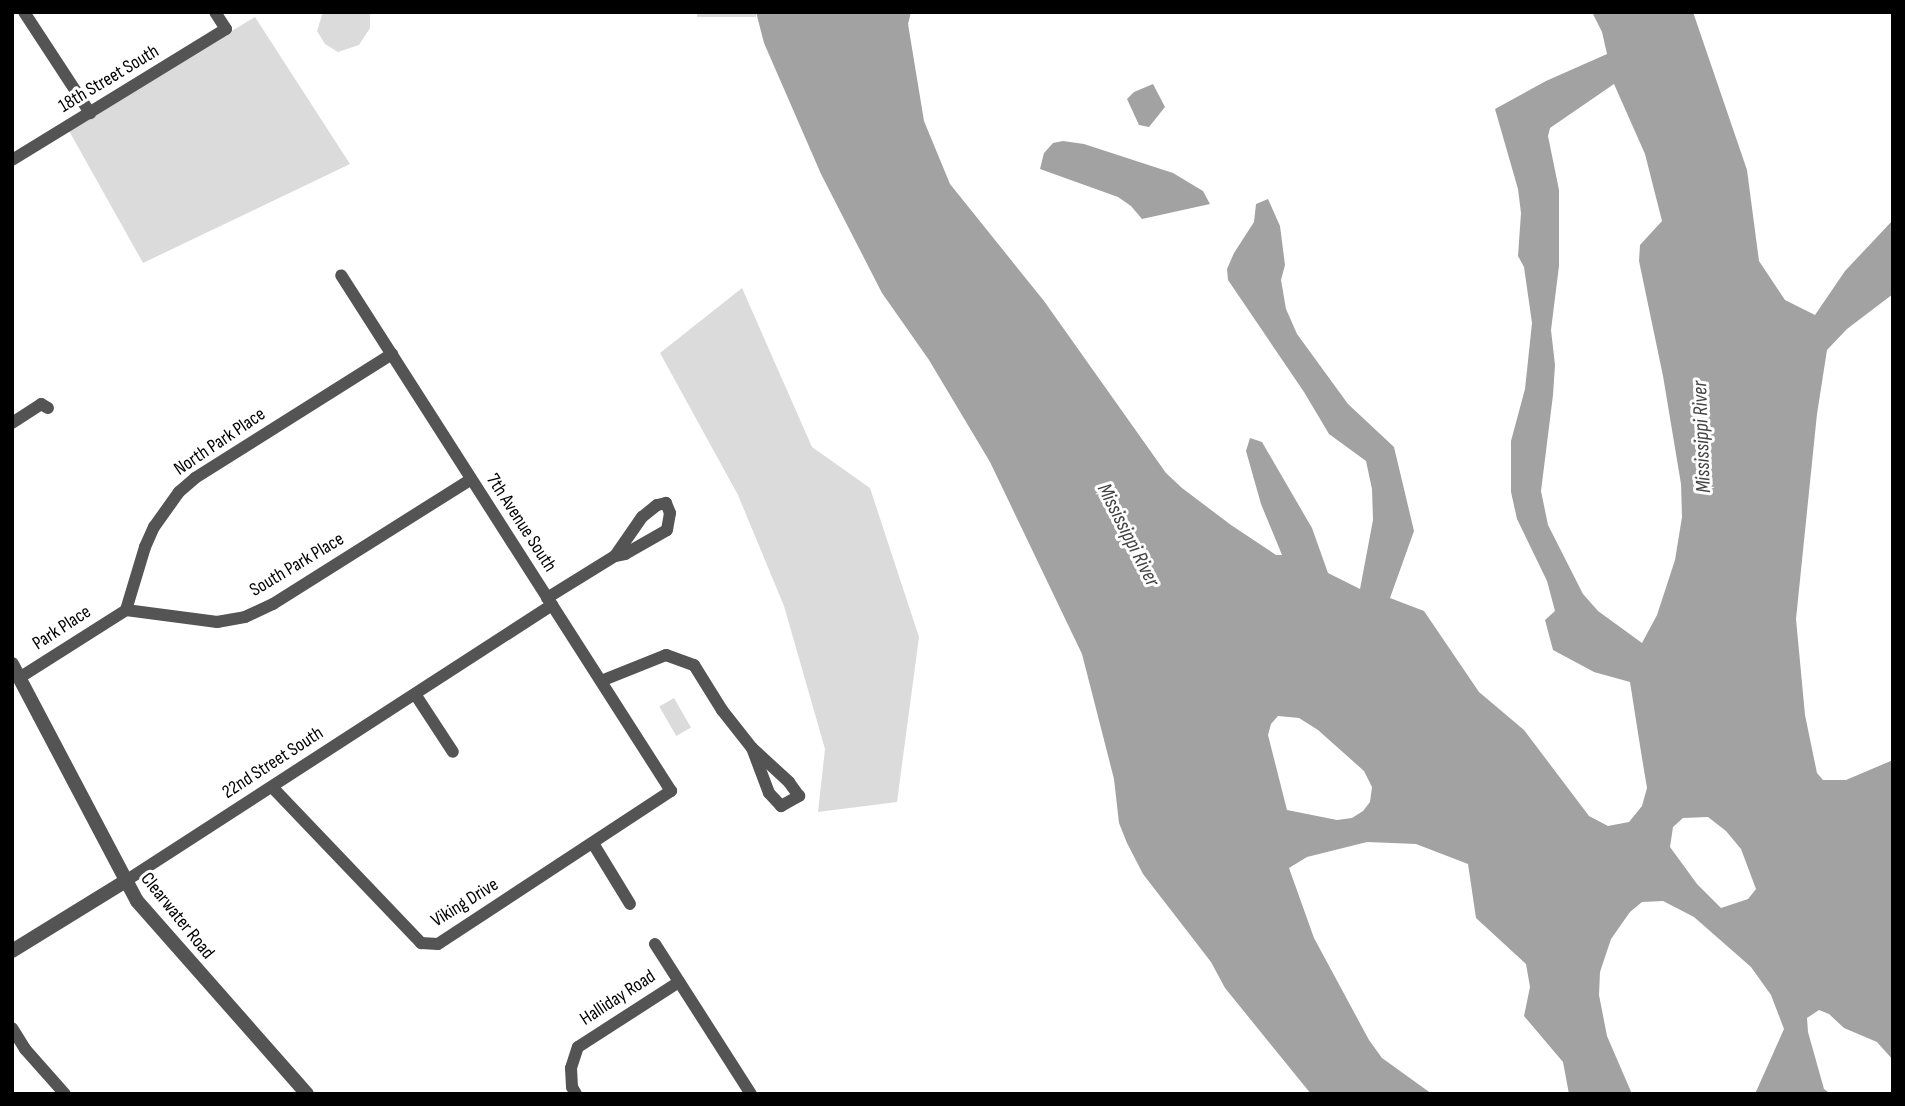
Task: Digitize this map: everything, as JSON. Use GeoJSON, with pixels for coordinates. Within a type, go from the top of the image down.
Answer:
{"type":"FeatureCollection","features":[{"type":"Feature","properties":{"kind":"street"},"geometry":{"type":"LineString","coordinates":[[24,12],[90,113]]}},
{"type":"Feature","properties":{"kind":"street","name":"18th Street South"},"geometry":{"type":"LineString","coordinates":[[12,160],[226,29],[215,12]]}},
{"type":"Feature","properties":{"kind":"street","name":"7th Avenue South"},"geometry":{"type":"LineString","coordinates":[[341,275],[671,791]]}},
{"type":"Feature","properties":{"kind":"street","name":"North Park Place"},"geometry":{"type":"LineString","coordinates":[[126,610],[145,547],[154,527],[179,492],[195,478],[392,354]]}},
{"type":"Feature","properties":{"kind":"street"},"geometry":{"type":"LineString","coordinates":[[12,423],[41,404],[48,408]]}},
{"type":"Feature","properties":{"kind":"street","name":"South Park Place"},"geometry":{"type":"LineString","coordinates":[[126,610],[217,622],[245,617],[296,590],[470,480]]}},
{"type":"Feature","properties":{"kind":"street","name":"22nd Street South"},"geometry":{"type":"LineString","coordinates":[[12,951],[272,787],[550,602],[615,556],[642,517],[657,505],[666,503],[670,513],[667,530],[625,554],[615,556]]}},
{"type":"Feature","properties":{"kind":"street","name":"Park Place"},"geometry":{"type":"LineString","coordinates":[[15,671],[126,610]]}},
{"type":"Feature","properties":{"kind":"street"},"geometry":{"type":"LineString","coordinates":[[600,681],[666,655],[694,665],[722,710],[752,748],[789,782],[799,796],[781,806],[769,793],[752,748]]}},
{"type":"Feature","properties":{"kind":"street","name":"Clearwater Road"},"geometry":{"type":"LineString","coordinates":[[15,671],[124,882],[158,928],[307,1094]]}},
{"type":"Feature","properties":{"kind":"street"},"geometry":{"type":"LineString","coordinates":[[415,694],[453,752]]}},
{"type":"Feature","properties":{"kind":"street","name":"Viking Drive"},"geometry":{"type":"LineString","coordinates":[[272,787],[421,943],[438,944],[594,845],[671,791]]}},
{"type":"Feature","properties":{"kind":"street"},"geometry":{"type":"LineString","coordinates":[[594,845],[630,904]]}},
{"type":"Feature","properties":{"kind":"street"},"geometry":{"type":"LineString","coordinates":[[655,944],[679,982]]}},
{"type":"Feature","properties":{"kind":"street","name":"Halliday Road"},"geometry":{"type":"LineString","coordinates":[[576,1094],[572,1087],[571,1068],[578,1047],[679,982],[751,1094]]}},
{"type":"Feature","properties":{"kind":"street"},"geometry":{"type":"LineString","coordinates":[[12,1028],[25,1049],[65,1094]]}},
{"type":"Feature","properties":{"kind":"shaded area"},"geometry":{"type":"Polygon","coordinates":[[[323,12],[370,12],[370,28],[359,45],[338,52],[325,44],[317,31],[323,12]]]}},
{"type":"Feature","properties":{"kind":"shaded area"},"geometry":{"type":"Polygon","coordinates":[[[697,12],[756,12],[756,17],[697,17],[697,12]]]}},
{"type":"Feature","properties":{"kind":"shaded area"},"geometry":{"type":"Polygon","coordinates":[[[255,17],[350,164],[143,263],[68,129],[255,17]]]}},
{"type":"Feature","properties":{"kind":"shaded area"},"geometry":{"type":"Polygon","coordinates":[[[742,288],[812,447],[870,488],[919,637],[897,802],[818,812],[825,749],[784,606],[738,495],[660,353],[742,288]]]}},
{"type":"Feature","properties":{"kind":"shaded area"},"geometry":{"type":"Polygon","coordinates":[[[674,698],[691,727],[676,736],[659,706],[674,698]]]}},
{"type":"Feature","properties":{"kind":"water","name":"Mississippi River"},"geometry":{"type":"Polygon","coordinates":[[[756,12],[911,12],[908,24],[924,121],[950,184],[1044,301],[1166,473],[1231,525],[1276,555],[1282,555],[1261,504],[1246,451],[1250,438],[1262,442],[1312,528],[1328,573],[1360,589],[1373,520],[1372,489],[1366,461],[1329,434],[1304,392],[1228,280],[1227,269],[1254,222],[1256,204],[1268,199],[1280,226],[1285,265],[1281,280],[1286,309],[1297,334],[1348,404],[1394,447],[1414,531],[1390,598],[1424,611],[1479,692],[1524,730],[1589,816],[1608,826],[1629,822],[1642,806],[1647,788],[1630,682],[1594,672],[1553,650],[1545,620],[1555,611],[1547,581],[1517,519],[1511,492],[1511,441],[1525,389],[1532,323],[1524,267],[1518,256],[1521,213],[1518,189],[1495,109],[1546,81],[1607,54],[1602,32],[1592,12],[1693,12],[1747,170],[1759,261],[1785,300],[1815,315],[1845,271],[1893,220],[1893,294],[1847,329],[1827,350],[1817,414],[1796,619],[1805,715],[1817,773],[1823,780],[1846,780],[1893,760],[1893,1060],[1877,1042],[1844,1028],[1829,1014],[1819,1010],[1807,1018],[1808,1032],[1824,1089],[1831,1094],[1755,1094],[1784,1029],[1771,995],[1751,967],[1694,917],[1663,901],[1642,902],[1630,912],[1611,939],[1600,972],[1599,995],[1607,1036],[1632,1094],[1569,1094],[1563,1062],[1524,1016],[1530,987],[1526,964],[1476,918],[1468,864],[1416,844],[1367,842],[1307,857],[1289,868],[1314,938],[1369,1040],[1382,1058],[1432,1094],[1311,1094],[1225,988],[1211,962],[1143,874],[1119,823],[1114,779],[1082,654],[990,462],[929,360],[882,293],[821,174],[764,43],[756,12]],[[1614,84],[1550,128],[1548,136],[1559,190],[1559,266],[1551,330],[1555,365],[1553,395],[1541,491],[1548,525],[1583,594],[1598,611],[1642,643],[1657,615],[1675,560],[1682,517],[1681,484],[1663,376],[1639,261],[1640,245],[1662,221],[1645,154],[1614,84]],[[1278,716],[1271,724],[1268,735],[1287,810],[1337,820],[1352,818],[1363,811],[1370,802],[1372,787],[1364,771],[1318,730],[1299,718],[1278,716]],[[1708,817],[1683,818],[1673,827],[1670,847],[1697,884],[1721,908],[1748,899],[1756,889],[1741,849],[1726,831],[1708,817]]]}},
{"type":"Feature","properties":{"kind":"water"},"geometry":{"type":"Polygon","coordinates":[[[1153,84],[1165,107],[1149,127],[1139,125],[1127,99],[1134,92],[1153,84]]]}},
{"type":"Feature","properties":{"kind":"water"},"geometry":{"type":"Polygon","coordinates":[[[1063,141],[1084,144],[1173,173],[1203,191],[1210,204],[1142,219],[1131,206],[1118,197],[1040,169],[1044,153],[1053,143],[1063,141]]]}}]}
